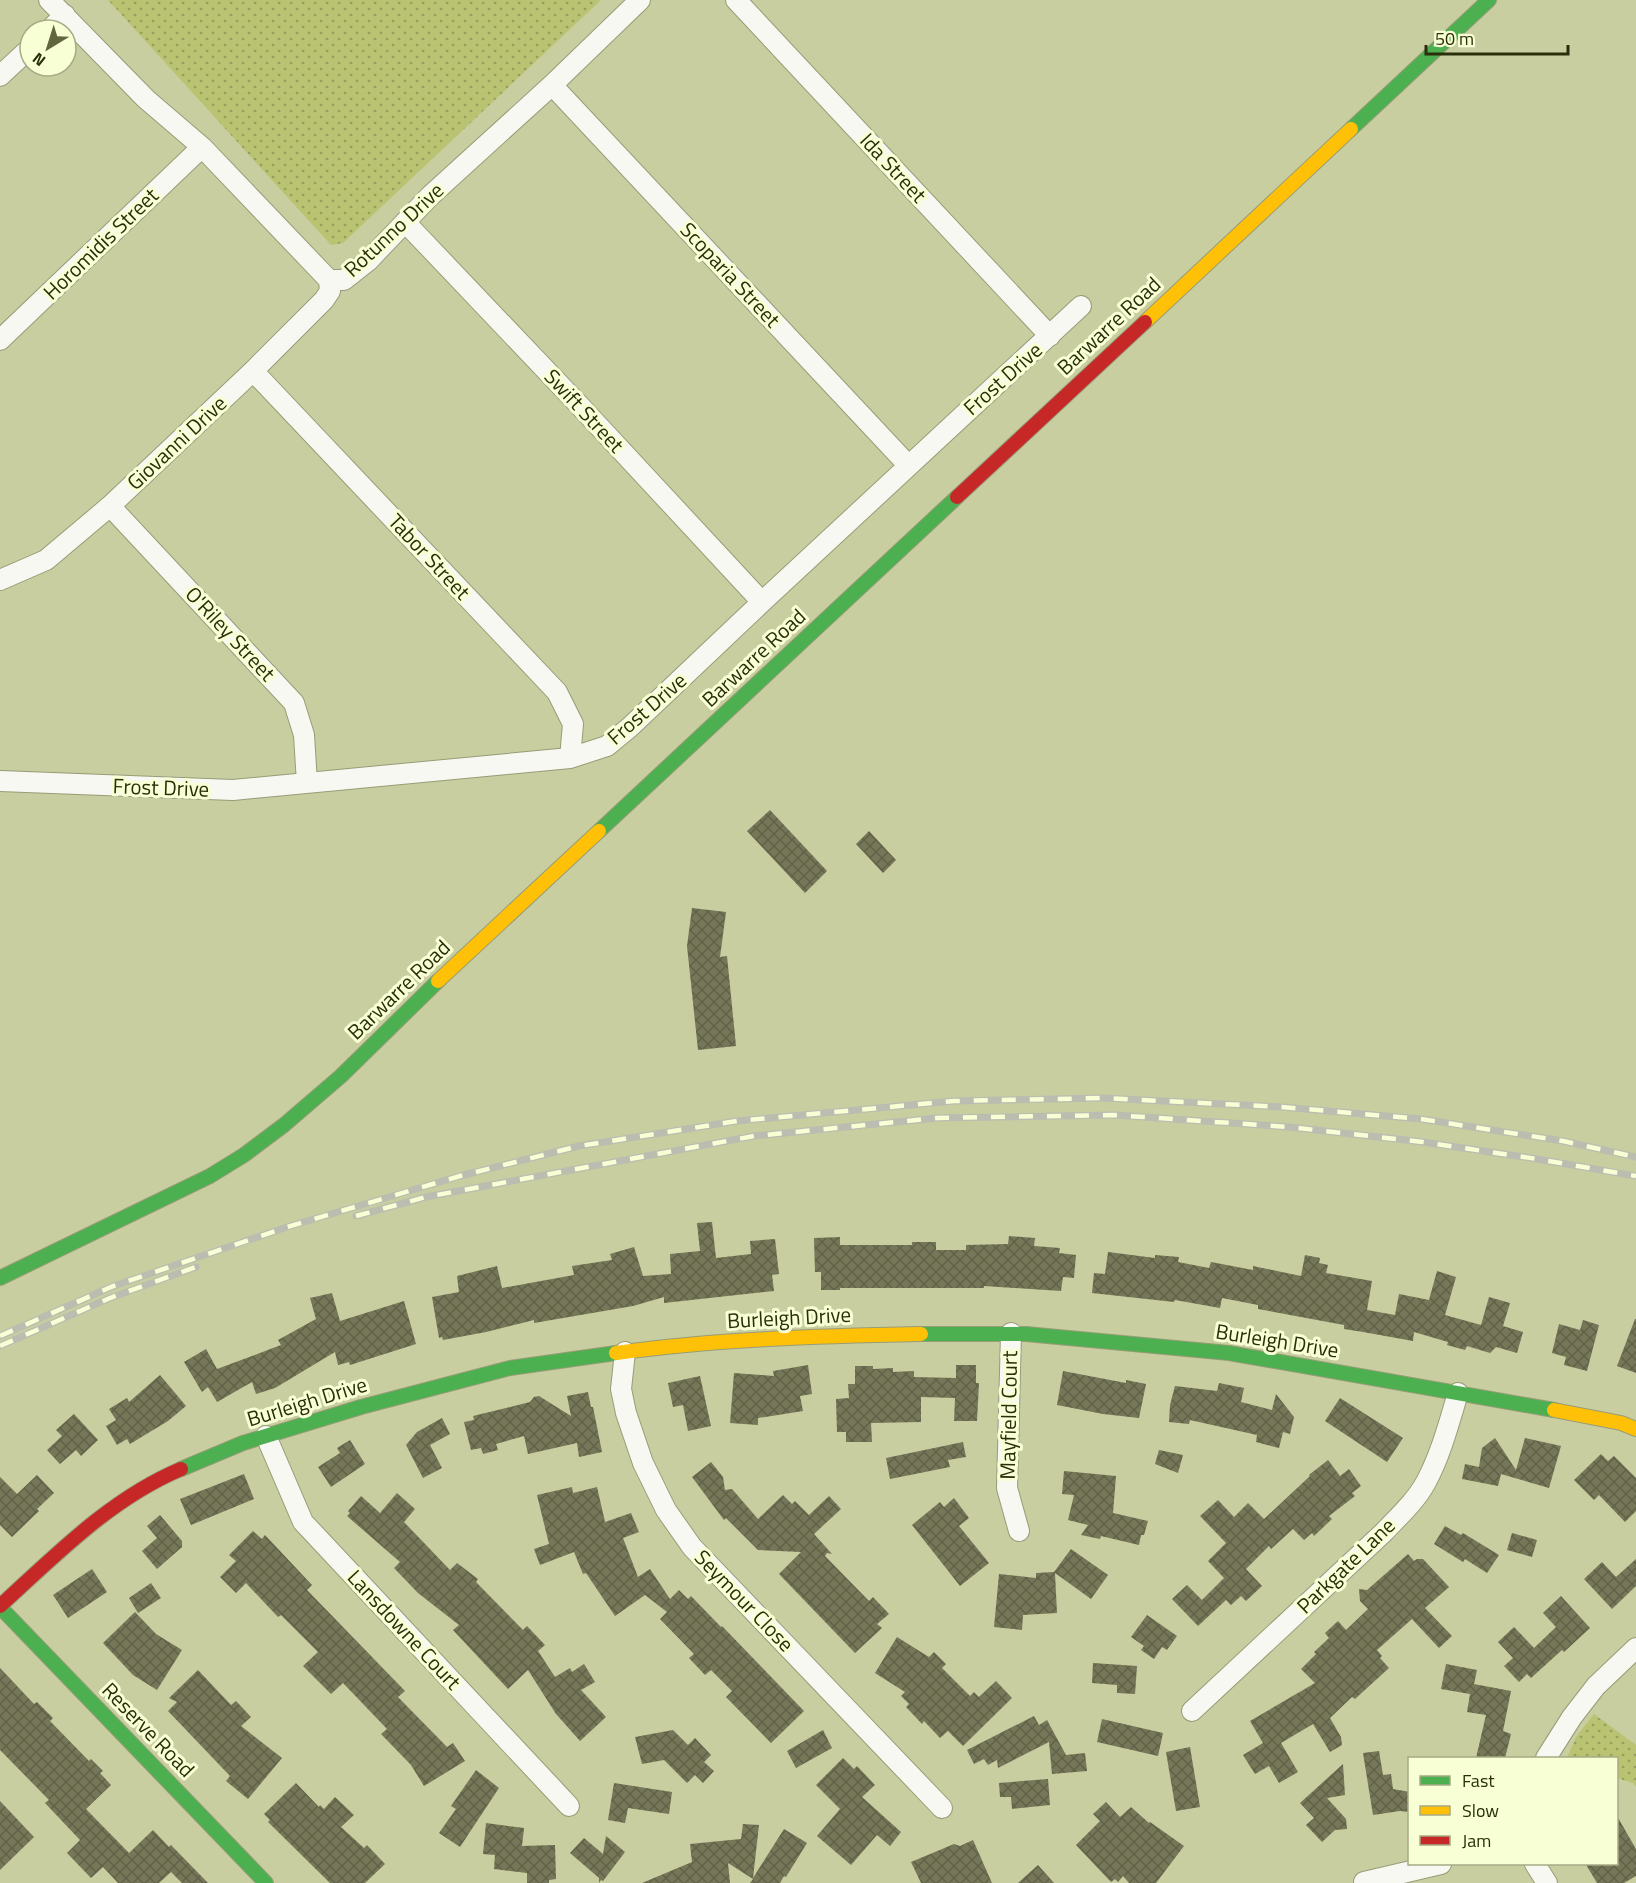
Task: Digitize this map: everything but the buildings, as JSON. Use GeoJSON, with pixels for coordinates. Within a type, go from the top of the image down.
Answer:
{"type":"FeatureCollection","features":[{"type":"Feature","properties":{"kind":"street","name":"Rotunno Drive"},"geometry":{"type":"LineString","coordinates":[[49,0],[146,99],[202,147],[329,280],[344,280],[368,261],[430,196],[552,85],[640,0]]}},
{"type":"Feature","properties":{"kind":"street","name":"Ida Street"},"geometry":{"type":"LineString","coordinates":[[736,0],[1050,336]]}},
{"type":"Feature","properties":{"kind":"street","name":"Barwarre Road"},"geometry":{"type":"LineString","coordinates":[[0,1278],[210,1176],[244,1155],[284,1125],[341,1076],[416,1002],[1489,0]]}},
{"type":"Feature","properties":{"kind":"street"},"geometry":{"type":"LineString","coordinates":[[61,18],[64,15]]}},
{"type":"Feature","properties":{"kind":"street"},"geometry":{"type":"LineString","coordinates":[[0,76],[18,59]]}},
{"type":"Feature","properties":{"kind":"street","name":"Scoparia Street"},"geometry":{"type":"LineString","coordinates":[[552,85],[908,465]]}},
{"type":"Feature","properties":{"kind":"street","name":"Horomidis Street"},"geometry":{"type":"LineString","coordinates":[[0,340],[202,147]]}},
{"type":"Feature","properties":{"kind":"street","name":"Swift Street"},"geometry":{"type":"LineString","coordinates":[[405,222],[588,414],[762,602]]}},
{"type":"Feature","properties":{"kind":"street","name":"Giovanni Drive"},"geometry":{"type":"LineString","coordinates":[[0,580],[46,560],[110,506],[253,371],[324,300],[330,291],[329,280]]}},
{"type":"Feature","properties":{"kind":"street","name":"Frost Drive"},"geometry":{"type":"LineString","coordinates":[[0,781],[233,790],[570,758],[607,746],[1081,306]]}},
{"type":"Feature","properties":{"kind":"street","name":"Tabor Street"},"geometry":{"type":"LineString","coordinates":[[253,371],[557,692],[573,724],[570,758]]}},
{"type":"Feature","properties":{"kind":"street","name":"O'Riley Street"},"geometry":{"type":"LineString","coordinates":[[110,506],[294,703],[304,735],[307,783]]}},
{"type":"Feature","properties":{"kind":"street","name":"Burleigh Drive"},"geometry":{"type":"LineString","coordinates":[[0,1606],[78,1536],[119,1503],[162,1477],[243,1443],[361,1407],[510,1368],[652,1348],[804,1336],[1011,1333],[1099,1339],[1229,1353],[1580,1414],[1621,1423],[1636,1430]]}},
{"type":"Feature","properties":{"kind":"street","name":"Mayfield Court"},"geometry":{"type":"LineString","coordinates":[[1011,1333],[1007,1488],[1019,1531]]}},
{"type":"Feature","properties":{"kind":"street","name":"Seymour Close"},"geometry":{"type":"LineString","coordinates":[[625,1352],[621,1389],[626,1413],[643,1463],[666,1510],[693,1547],[942,1808]]}},
{"type":"Feature","properties":{"kind":"street","name":"Parkgate Lane"},"geometry":{"type":"LineString","coordinates":[[1192,1711],[1383,1533],[1408,1505],[1425,1484],[1440,1452],[1458,1393]]}},
{"type":"Feature","properties":{"kind":"street","name":"Lansdowne Court"},"geometry":{"type":"LineString","coordinates":[[266,1436],[303,1522],[569,1806]]}},
{"type":"Feature","properties":{"kind":"street","name":"Reserve Road"},"geometry":{"type":"LineString","coordinates":[[0,1606],[266,1883]]}},
{"type":"Feature","properties":{"kind":"street"},"geometry":{"type":"LineString","coordinates":[[1547,1757],[1590,1694],[1636,1648]]}},
{"type":"Feature","properties":{"kind":"street"},"geometry":{"type":"LineString","coordinates":[[1365,1882],[1433,1865]]}},
{"type":"Feature","properties":{"kind":"street"},"geometry":{"type":"LineString","coordinates":[[1536,1865],[1547,1883]]}},
{"type":"Feature","properties":{"kind":"green space"},"geometry":{"type":"Polygon","coordinates":[[[108,0],[601,0],[343,243],[331,245],[108,0]]]}},
{"type":"Feature","properties":{"kind":"green space"},"geometry":{"type":"Polygon","coordinates":[[[1594,1714],[1636,1745],[1636,1787],[1633,1783],[1618,1778],[1618,1757],[1567,1757],[1576,1737],[1594,1714]]]}},
{"type":"Feature","properties":{"kind":"railway"},"geometry":{"type":"LineString","coordinates":[[0,1336],[111,1287],[287,1227],[460,1176],[579,1146],[737,1121],[954,1101],[1103,1098],[1282,1107],[1421,1119],[1563,1141],[1636,1157]]}},
{"type":"Feature","properties":{"kind":"railway"},"geometry":{"type":"LineString","coordinates":[[356,1216],[426,1197],[754,1136],[937,1118],[1114,1115],[1289,1127],[1423,1142],[1636,1176]]}},
{"type":"Feature","properties":{"kind":"railway"},"geometry":{"type":"LineString","coordinates":[[0,1346],[110,1298],[196,1267]]}},
{"type":"Feature","properties":{"kind":"traffic: fast"},"geometry":{"type":"LineString","coordinates":[[1351,129],[1489,0]]}},
{"type":"Feature","properties":{"kind":"traffic: fast"},"geometry":{"type":"LineString","coordinates":[[599,831],[957,497]]}},
{"type":"Feature","properties":{"kind":"traffic: fast"},"geometry":{"type":"LineString","coordinates":[[0,1278],[210,1176],[244,1155],[284,1125],[341,1076],[438,981]]}},
{"type":"Feature","properties":{"kind":"traffic: fast"},"geometry":{"type":"LineString","coordinates":[[921,1334],[1026,1334],[1229,1353],[1554,1410]]}},
{"type":"Feature","properties":{"kind":"traffic: fast"},"geometry":{"type":"LineString","coordinates":[[181,1469],[243,1443],[361,1407],[510,1368],[616,1353]]}},
{"type":"Feature","properties":{"kind":"traffic: fast"},"geometry":{"type":"LineString","coordinates":[[0,1607],[266,1883]]}},
{"type":"Feature","properties":{"kind":"traffic: slow"},"geometry":{"type":"LineString","coordinates":[[1145,322],[1351,129]]}},
{"type":"Feature","properties":{"kind":"traffic: slow"},"geometry":{"type":"LineString","coordinates":[[438,981],[599,831]]}},
{"type":"Feature","properties":{"kind":"traffic: slow"},"geometry":{"type":"LineString","coordinates":[[616,1353],[730,1341],[921,1334]]}},
{"type":"Feature","properties":{"kind":"traffic: slow"},"geometry":{"type":"LineString","coordinates":[[1554,1410],[1621,1423],[1636,1429]]}},
{"type":"Feature","properties":{"kind":"traffic: jam"},"geometry":{"type":"LineString","coordinates":[[957,497],[1145,322]]}},
{"type":"Feature","properties":{"kind":"traffic: jam"},"geometry":{"type":"LineString","coordinates":[[0,1606],[63,1548],[107,1512],[155,1481],[181,1469]]}}]}
